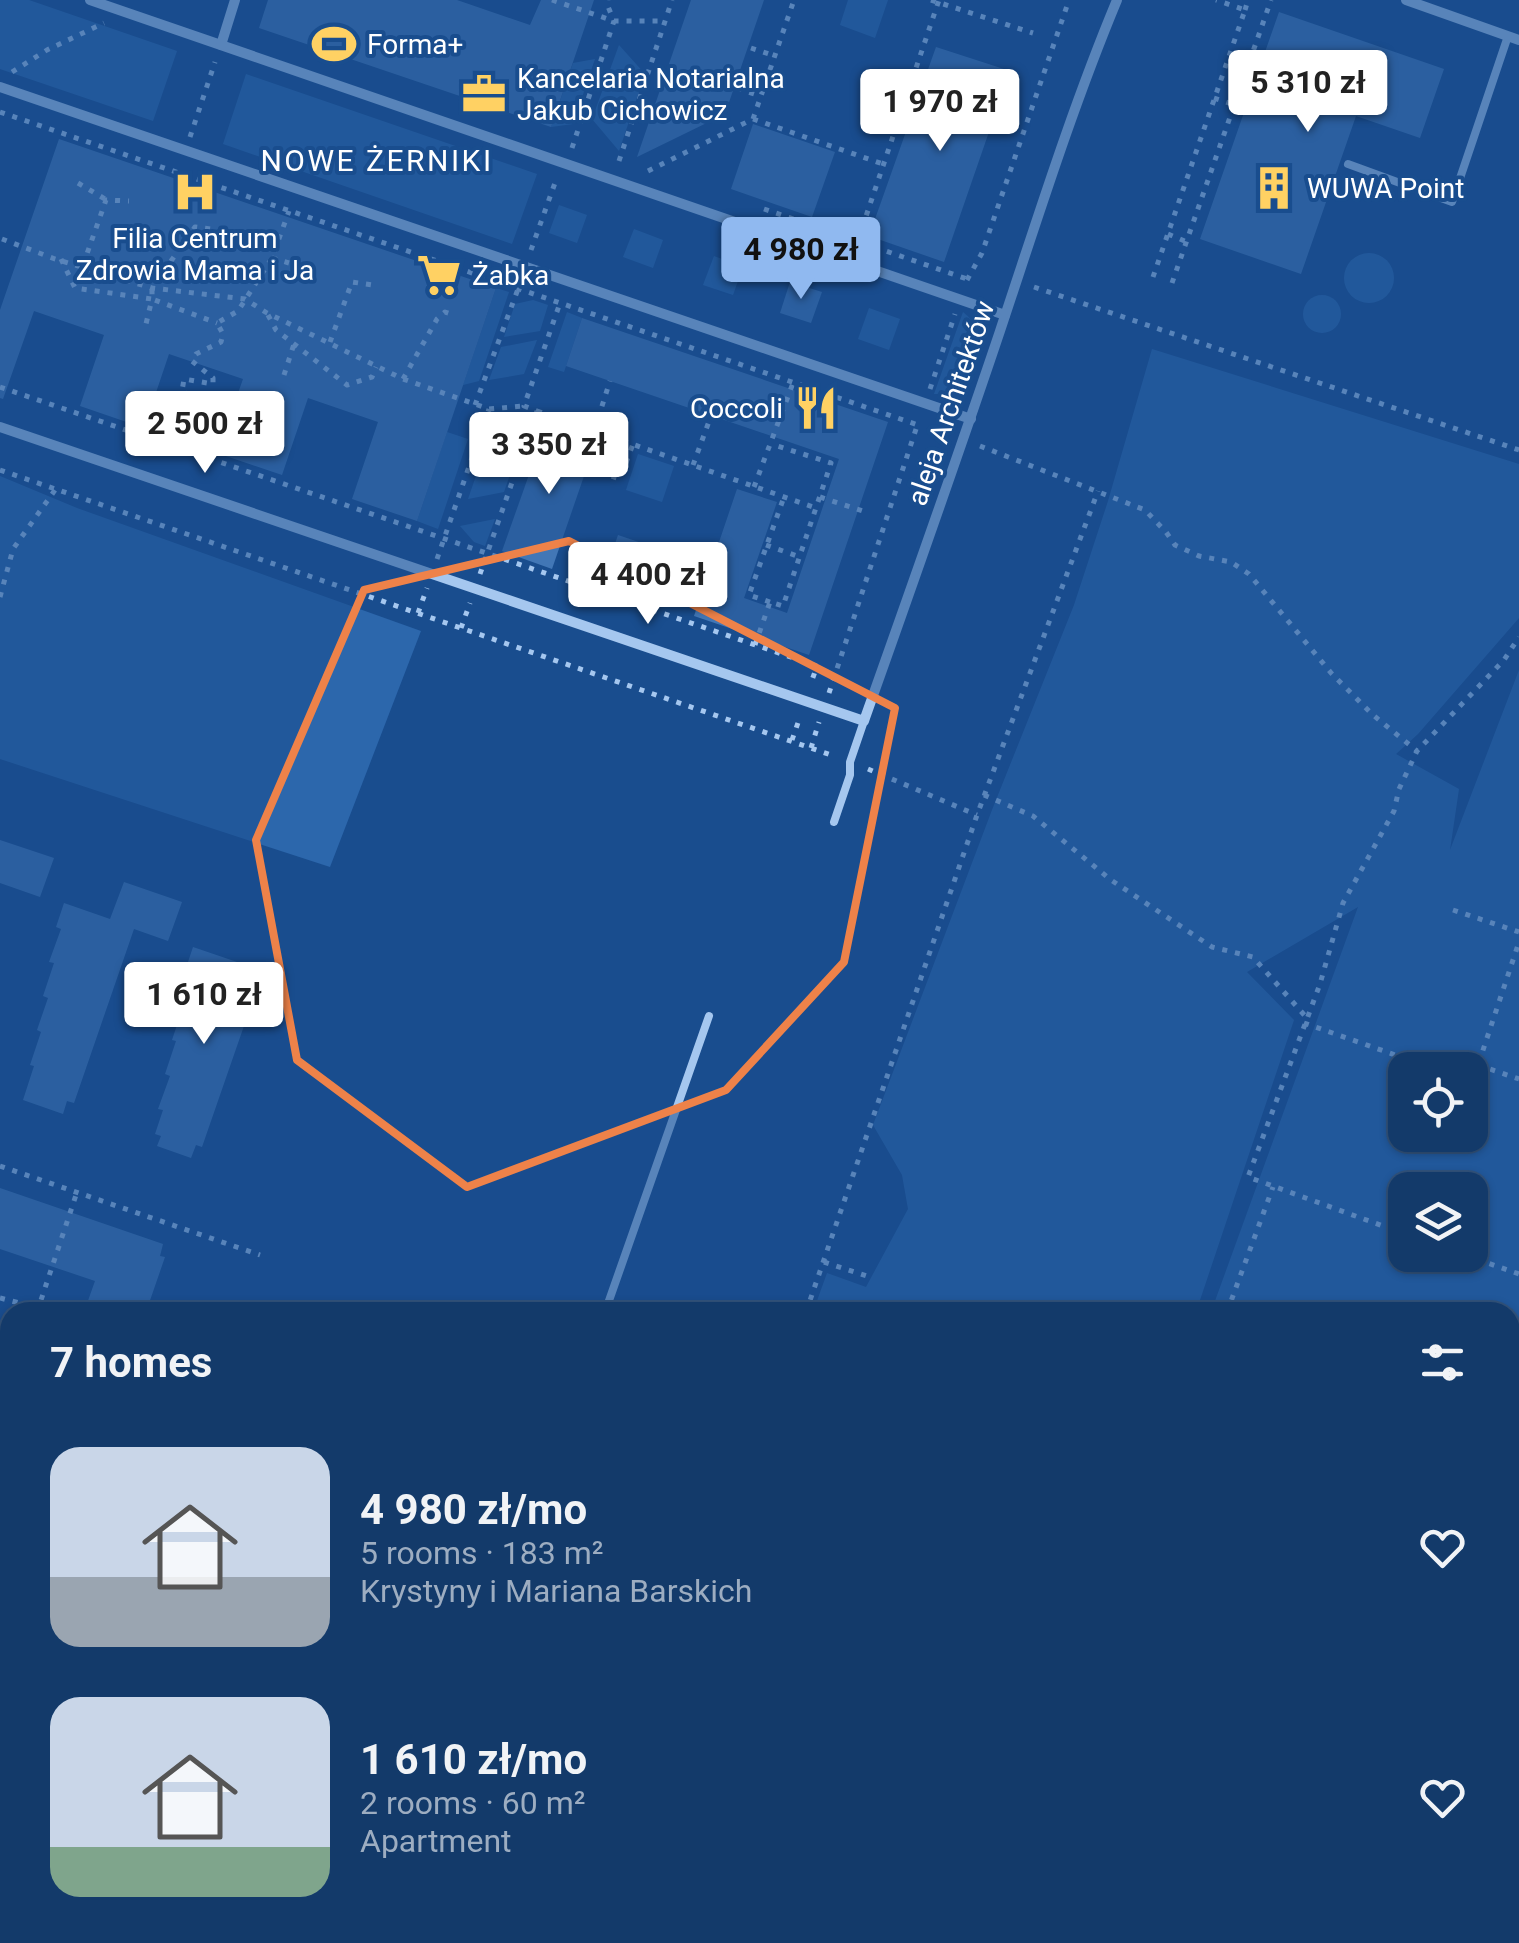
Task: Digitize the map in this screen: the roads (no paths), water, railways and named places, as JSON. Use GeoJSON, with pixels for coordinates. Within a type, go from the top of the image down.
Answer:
{"type":"FeatureCollection","features":[{"type":"Feature","properties":{"kind":"street"},"geometry":{"type":"LineString","coordinates":[[90,0],[1006,315]]}},
{"type":"Feature","properties":{"kind":"street"},"geometry":{"type":"LineString","coordinates":[[221,44],[236,0]]}},
{"type":"Feature","properties":{"kind":"street","name":"aleja Architektów"},"geometry":{"type":"LineString","coordinates":[[864,721],[1092,60],[1117,0]]}},
{"type":"Feature","properties":{"kind":"street"},"geometry":{"type":"LineString","coordinates":[[1406,0],[1514,38]]}},
{"type":"Feature","properties":{"kind":"street"},"geometry":{"type":"LineString","coordinates":[[0,87],[971,419]]}},
{"type":"Feature","properties":{"kind":"street"},"geometry":{"type":"LineString","coordinates":[[0,426],[864,721]]}},
{"type":"Feature","properties":{"kind":"lane"},"geometry":{"type":"LineString","coordinates":[[1348,164],[1452,202],[1514,38]]}},
{"type":"Feature","properties":{"kind":"lane","name":"aleja Architektów"},"geometry":{"type":"LineString","coordinates":[[834,822],[864,721]]}},
{"type":"Feature","properties":{"kind":"lane"},"geometry":{"type":"LineString","coordinates":[[608,1302],[708,1016]]}},
{"type":"Feature","properties":{"kind":"place","name":"Forma+"},"geometry":{"type":"Point","coordinates":[334,44]}},
{"type":"Feature","properties":{"kind":"place","name":"Kancelaria Notarialna Jakub Cichowicz"},"geometry":{"type":"Point","coordinates":[484,94]}},
{"type":"Feature","properties":{"kind":"place","name":"WUWA Point"},"geometry":{"type":"Point","coordinates":[1274,188]}},
{"type":"Feature","properties":{"kind":"place","name":"Filia Centrum Zdrowia Mama i Ja"},"geometry":{"type":"Point","coordinates":[195,192]}},
{"type":"Feature","properties":{"kind":"place","name":"Żabka"},"geometry":{"type":"Point","coordinates":[439,275]}},
{"type":"Feature","properties":{"kind":"place","name":"Coccoli"},"geometry":{"type":"Point","coordinates":[816,408]}},
{"type":"Feature","properties":{"kind":"district","name":"NOWE ŻERNIKI"},"geometry":{"type":"Point","coordinates":[377,160]}}]}
